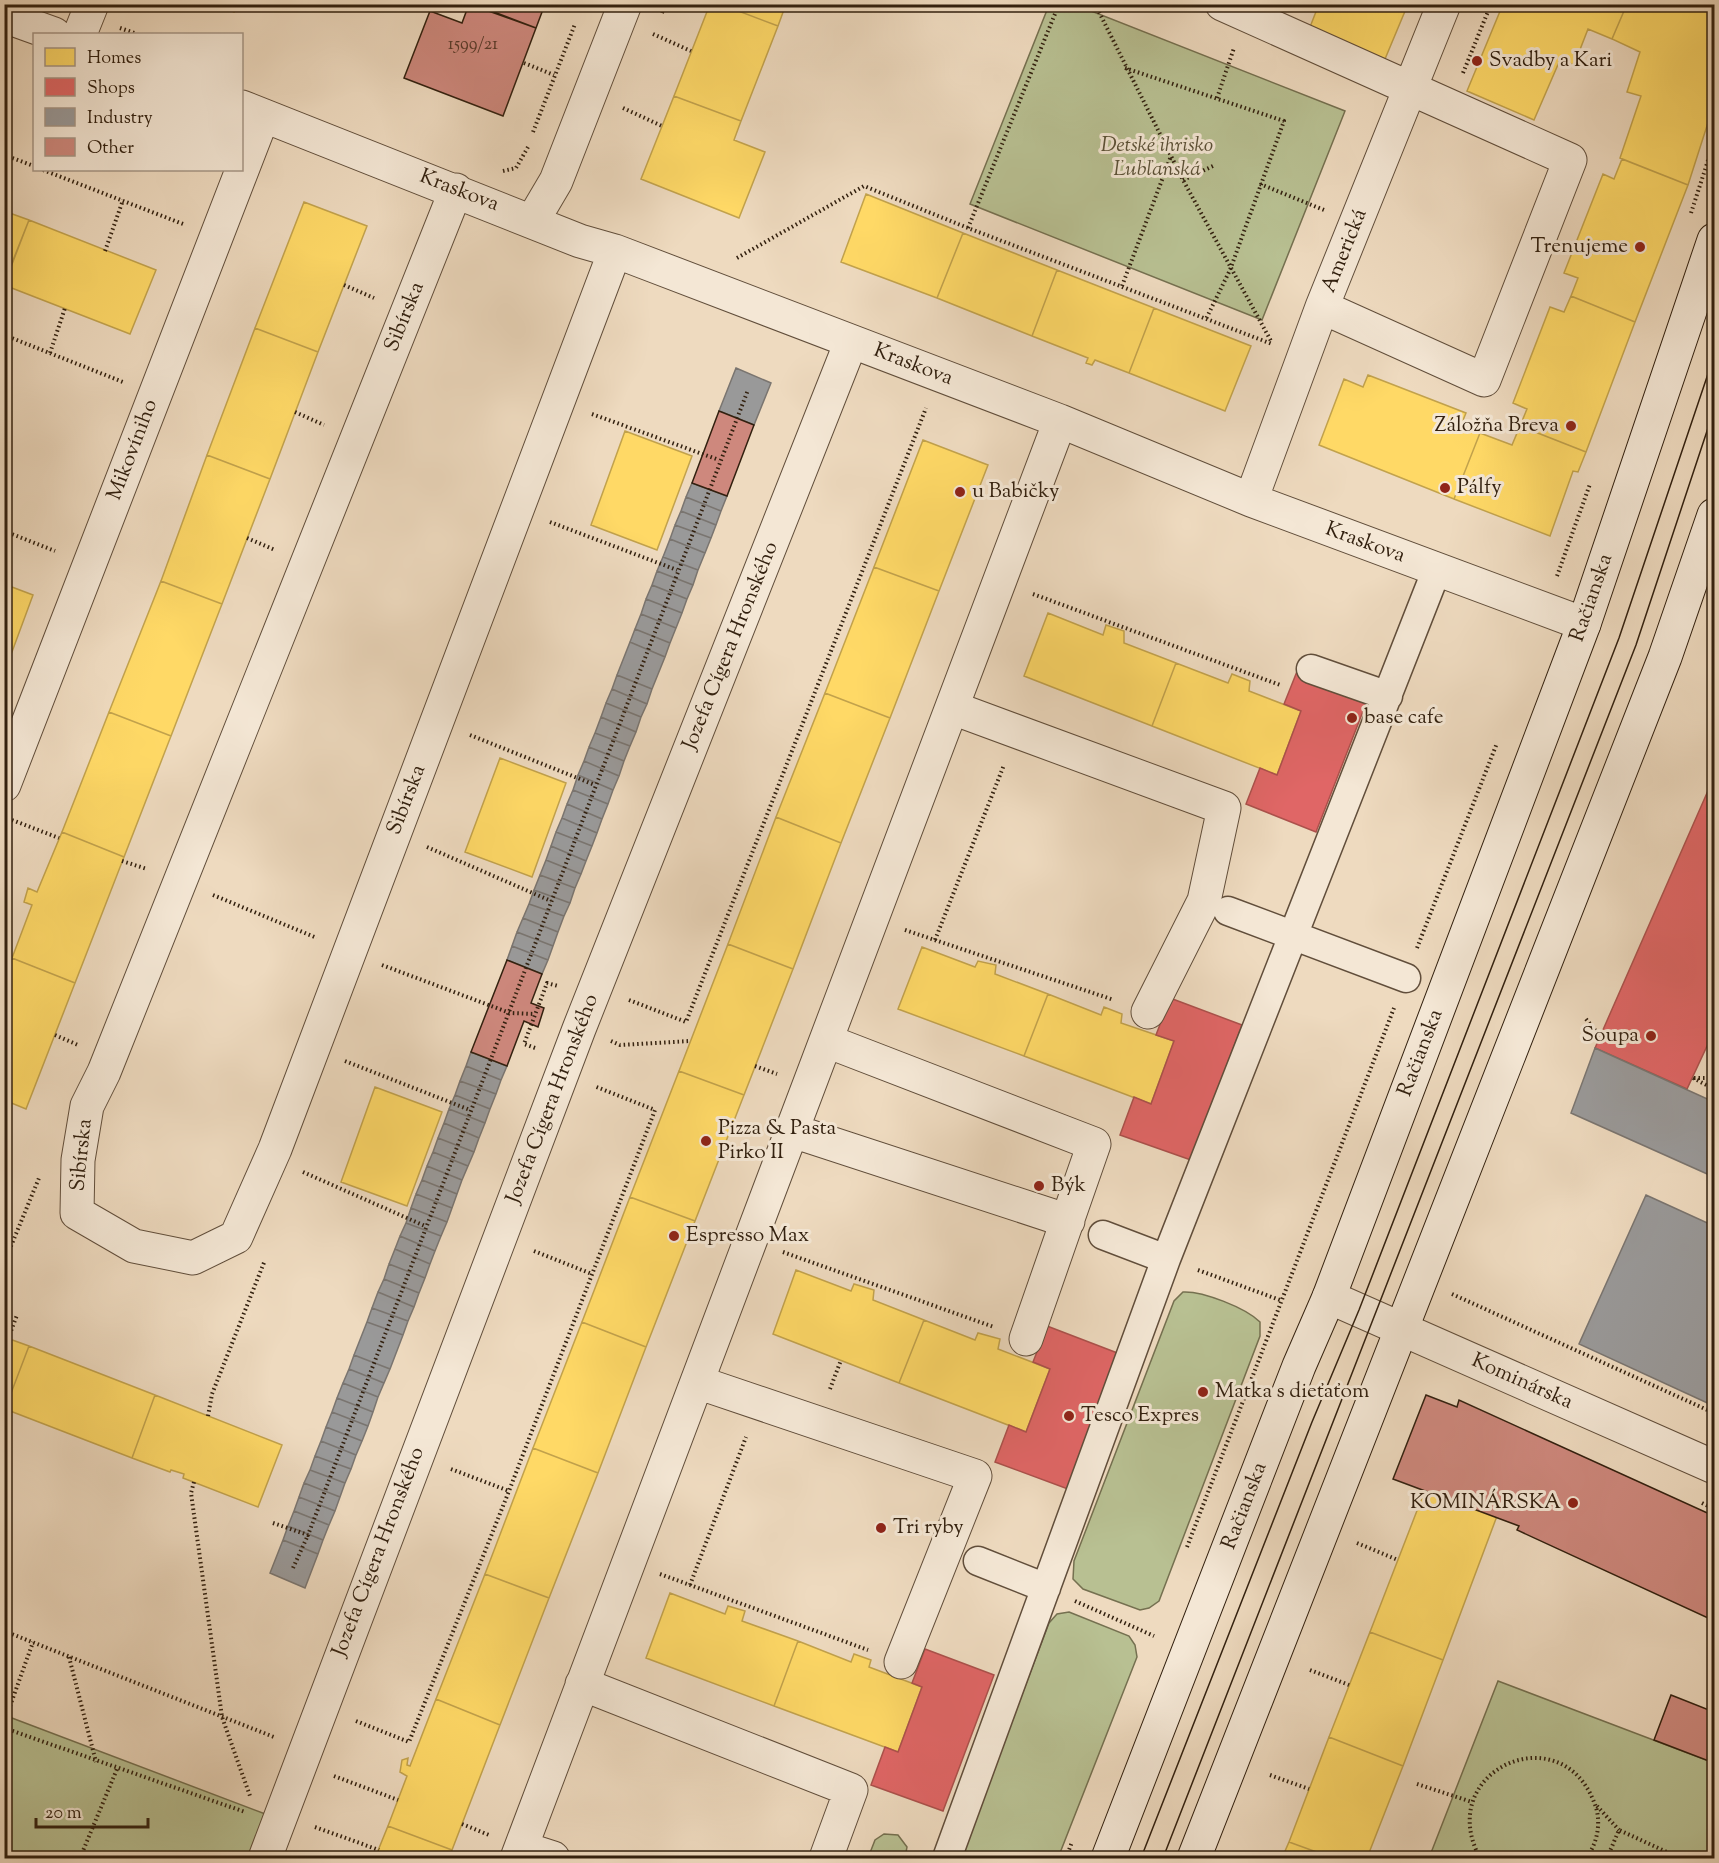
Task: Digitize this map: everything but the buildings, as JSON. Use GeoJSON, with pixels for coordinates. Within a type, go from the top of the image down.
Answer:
{"type":"FeatureCollection","features":[{"type":"Feature","properties":{"kind":"street"},"geometry":{"type":"LineString","coordinates":[[80,33],[92,4]]}},
{"type":"Feature","properties":{"kind":"street"},"geometry":{"type":"LineString","coordinates":[[533,220],[555,181],[625,4]]}},
{"type":"Feature","properties":{"kind":"street","name":"Americká"},"geometry":{"type":"LineString","coordinates":[[1251,500],[1322,307],[1444,4]]}},
{"type":"Feature","properties":{"kind":"street"},"geometry":{"type":"LineString","coordinates":[[1234,9],[1449,108],[1570,160],[1484,380],[1322,307]]}},
{"type":"Feature","properties":{"kind":"street"},"geometry":{"type":"LineString","coordinates":[[4,16],[51,33]]}},
{"type":"Feature","properties":{"kind":"street","name":"Kraskova"},"geometry":{"type":"LineString","coordinates":[[252,112],[533,220],[580,241],[615,251],[1060,422],[1251,500],[1584,624]]}},
{"type":"Feature","properties":{"kind":"street","name":"Mikovíniho"},"geometry":{"type":"LineString","coordinates":[[243,136],[252,112]]}},
{"type":"Feature","properties":{"kind":"street","name":"Mikovíniho"},"geometry":{"type":"LineString","coordinates":[[4,785],[230,171]]}},
{"type":"Feature","properties":{"kind":"street","name":"Sibírska"},"geometry":{"type":"LineString","coordinates":[[456,190],[104,1072],[87,1106],[78,1160],[77,1213],[134,1246],[193,1257],[236,1238],[275,1149],[615,251]]}},
{"type":"Feature","properties":{"kind":"street","name":"Račianska"},"geometry":{"type":"LineString","coordinates":[[1108,1858],[1290,1388],[1329,1297],[1584,624],[1714,240]]}},
{"type":"Feature","properties":{"kind":"street","name":"Jozefa Cígera Hronského"},"geometry":{"type":"LineString","coordinates":[[265,1858],[415,1456],[579,1029],[851,342]]}},
{"type":"Feature","properties":{"kind":"street"},"geometry":{"type":"LineString","coordinates":[[553,1858],[520,1853],[1060,422]]}},
{"type":"Feature","properties":{"kind":"street"},"geometry":{"type":"LineString","coordinates":[[1194,1858],[1661,668],[1714,515]]}},
{"type":"Feature","properties":{"kind":"street"},"geometry":{"type":"LineString","coordinates":[[947,1858],[1166,1259],[1437,569]]}},
{"type":"Feature","properties":{"kind":"street"},"geometry":{"type":"LineString","coordinates":[[1311,669],[1388,696]]}},
{"type":"Feature","properties":{"kind":"street"},"geometry":{"type":"LineString","coordinates":[[953,708],[1224,808],[1204,901],[1148,1012]]}},
{"type":"Feature","properties":{"kind":"street"},"geometry":{"type":"LineString","coordinates":[[1228,910],[1406,978]]}},
{"type":"Feature","properties":{"kind":"street"},"geometry":{"type":"LineString","coordinates":[[827,1041],[1094,1144],[1026,1339]]}},
{"type":"Feature","properties":{"kind":"street"},"geometry":{"type":"LineString","coordinates":[[793,1131],[1068,1221]]}},
{"type":"Feature","properties":{"kind":"street"},"geometry":{"type":"LineString","coordinates":[[1103,1235],[1166,1259]]}},
{"type":"Feature","properties":{"kind":"street","name":"Kominárska"},"geometry":{"type":"LineString","coordinates":[[1329,1297],[1714,1467]]}},
{"type":"Feature","properties":{"kind":"street"},"geometry":{"type":"LineString","coordinates":[[697,1382],[975,1476],[901,1662]]}},
{"type":"Feature","properties":{"kind":"street"},"geometry":{"type":"LineString","coordinates":[[978,1561],[1046,1588]]}},
{"type":"Feature","properties":{"kind":"street"},"geometry":{"type":"LineString","coordinates":[[582,1684],[851,1790],[826,1858]]}},
{"type":"Feature","properties":{"kind":"path"},"geometry":{"type":"LineString","coordinates":[[968,228],[1059,4]]}},
{"type":"Feature","properties":{"kind":"path"},"geometry":{"type":"LineString","coordinates":[[734,259],[864,186],[1273,345],[1230,270],[1183,180],[1095,4]]}},
{"type":"Feature","properties":{"kind":"path"},"geometry":{"type":"LineString","coordinates":[[1449,108],[1491,4]]}},
{"type":"Feature","properties":{"kind":"path"},"geometry":{"type":"LineString","coordinates":[[1217,98],[1234,9]]}},
{"type":"Feature","properties":{"kind":"path"},"geometry":{"type":"LineString","coordinates":[[516,168],[527,148],[579,15]]}},
{"type":"Feature","properties":{"kind":"path"},"geometry":{"type":"LineString","coordinates":[[653,34],[692,51]]}},
{"type":"Feature","properties":{"kind":"path"},"geometry":{"type":"LineString","coordinates":[[524,63],[554,75]]}},
{"type":"Feature","properties":{"kind":"path"},"geometry":{"type":"LineString","coordinates":[[1125,68],[1284,121],[1230,270],[1206,319]]}},
{"type":"Feature","properties":{"kind":"path"},"geometry":{"type":"LineString","coordinates":[[623,108],[662,126]]}},
{"type":"Feature","properties":{"kind":"path"},"geometry":{"type":"LineString","coordinates":[[4,155],[33,166]]}},
{"type":"Feature","properties":{"kind":"path"},"geometry":{"type":"LineString","coordinates":[[1122,286],[1171,156]]}},
{"type":"Feature","properties":{"kind":"path"},"geometry":{"type":"LineString","coordinates":[[1183,180],[1214,166]]}},
{"type":"Feature","properties":{"kind":"path"},"geometry":{"type":"LineString","coordinates":[[46,171],[185,224]]}},
{"type":"Feature","properties":{"kind":"path"},"geometry":{"type":"LineString","coordinates":[[1260,184],[1356,223]]}},
{"type":"Feature","properties":{"kind":"path"},"geometry":{"type":"LineString","coordinates":[[105,251],[123,200]]}},
{"type":"Feature","properties":{"kind":"path"},"geometry":{"type":"LineString","coordinates":[[344,285],[380,300]]}},
{"type":"Feature","properties":{"kind":"path"},"geometry":{"type":"LineString","coordinates":[[50,353],[65,309]]}},
{"type":"Feature","properties":{"kind":"path"},"geometry":{"type":"LineString","coordinates":[[4,335],[124,382]]}},
{"type":"Feature","properties":{"kind":"path"},"geometry":{"type":"LineString","coordinates":[[293,1568],[308,1535],[425,1226],[510,1013],[719,460],[748,390]]}},
{"type":"Feature","properties":{"kind":"path"},"geometry":{"type":"LineString","coordinates":[[624,998],[686,1022],[926,408]]}},
{"type":"Feature","properties":{"kind":"path"},"geometry":{"type":"LineString","coordinates":[[295,412],[330,427]]}},
{"type":"Feature","properties":{"kind":"path"},"geometry":{"type":"LineString","coordinates":[[592,414],[719,460]]}},
{"type":"Feature","properties":{"kind":"path"},"geometry":{"type":"LineString","coordinates":[[549,522],[677,570]]}},
{"type":"Feature","properties":{"kind":"path"},"geometry":{"type":"LineString","coordinates":[[4,531],[59,552]]}},
{"type":"Feature","properties":{"kind":"path"},"geometry":{"type":"LineString","coordinates":[[247,538],[281,553]]}},
{"type":"Feature","properties":{"kind":"path"},"geometry":{"type":"LineString","coordinates":[[1001,582],[1280,687],[1283,678]]}},
{"type":"Feature","properties":{"kind":"path"},"geometry":{"type":"LineString","coordinates":[[935,940],[1017,732]]}},
{"type":"Feature","properties":{"kind":"path"},"geometry":{"type":"LineString","coordinates":[[466,734],[595,785]]}},
{"type":"Feature","properties":{"kind":"path"},"geometry":{"type":"LineString","coordinates":[[4,817],[59,838]]}},
{"type":"Feature","properties":{"kind":"path"},"geometry":{"type":"LineString","coordinates":[[422,845],[551,901]]}},
{"type":"Feature","properties":{"kind":"path"},"geometry":{"type":"LineString","coordinates":[[122,861],[180,881],[350,952],[510,1013],[535,1014]]}},
{"type":"Feature","properties":{"kind":"path"},"geometry":{"type":"LineString","coordinates":[[873,919],[1148,1012]]}},
{"type":"Feature","properties":{"kind":"path"},"geometry":{"type":"LineString","coordinates":[[535,1048],[524,1044],[535,1014],[547,983],[558,986]]}},
{"type":"Feature","properties":{"kind":"path"},"geometry":{"type":"LineString","coordinates":[[1587,1019],[1600,1036]]}},
{"type":"Feature","properties":{"kind":"path"},"geometry":{"type":"LineString","coordinates":[[55,1035],[81,1046]]}},
{"type":"Feature","properties":{"kind":"path"},"geometry":{"type":"LineString","coordinates":[[620,1045],[690,1041]]}},
{"type":"Feature","properties":{"kind":"path"},"geometry":{"type":"LineString","coordinates":[[341,1059],[470,1110]]}},
{"type":"Feature","properties":{"kind":"path"},"geometry":{"type":"LineString","coordinates":[[1714,1078],[1693,1078],[1714,1089]]}},
{"type":"Feature","properties":{"kind":"path"},"geometry":{"type":"LineString","coordinates":[[349,1718],[409,1742],[509,1491],[655,1110],[592,1085]]}},
{"type":"Feature","properties":{"kind":"path"},"geometry":{"type":"LineString","coordinates":[[299,1171],[425,1226]]}},
{"type":"Feature","properties":{"kind":"path"},"geometry":{"type":"LineString","coordinates":[[500,1238],[592,1274]]}},
{"type":"Feature","properties":{"kind":"path"},"geometry":{"type":"LineString","coordinates":[[752,1240],[1026,1339]]}},
{"type":"Feature","properties":{"kind":"path"},"geometry":{"type":"LineString","coordinates":[[1166,1259],[1280,1300],[1186,1548]]}},
{"type":"Feature","properties":{"kind":"path"},"geometry":{"type":"LineString","coordinates":[[1450,1294],[1714,1413]]}},
{"type":"Feature","properties":{"kind":"path"},"geometry":{"type":"LineString","coordinates":[[8,1339],[17,1315]]}},
{"type":"Feature","properties":{"kind":"path"},"geometry":{"type":"LineString","coordinates":[[690,1585],[759,1404]]}},
{"type":"Feature","properties":{"kind":"path"},"geometry":{"type":"LineString","coordinates":[[415,1456],[509,1491]]}},
{"type":"Feature","properties":{"kind":"path"},"geometry":{"type":"LineString","coordinates":[[194,1482],[191,1493],[222,1717],[254,1805]]}},
{"type":"Feature","properties":{"kind":"path"},"geometry":{"type":"LineString","coordinates":[[273,1523],[308,1535]]}},
{"type":"Feature","properties":{"kind":"path"},"geometry":{"type":"LineString","coordinates":[[1357,1543],[1398,1560]]}},
{"type":"Feature","properties":{"kind":"path"},"geometry":{"type":"LineString","coordinates":[[629,1563],[901,1662]]}},
{"type":"Feature","properties":{"kind":"path"},"geometry":{"type":"LineString","coordinates":[[1046,1588],[1154,1636]]}},
{"type":"Feature","properties":{"kind":"path"},"geometry":{"type":"LineString","coordinates":[[1149,1647],[1158,1625]]}},
{"type":"Feature","properties":{"kind":"path"},"geometry":{"type":"LineString","coordinates":[[4,1631],[275,1738]]}},
{"type":"Feature","properties":{"kind":"path"},"geometry":{"type":"LineString","coordinates":[[4,1723],[33,1642]]}},
{"type":"Feature","properties":{"kind":"path"},"geometry":{"type":"LineString","coordinates":[[68,1656],[96,1762]]}},
{"type":"Feature","properties":{"kind":"path"},"geometry":{"type":"LineString","coordinates":[[1310,1670],[1349,1685]]}},
{"type":"Feature","properties":{"kind":"path"},"geometry":{"type":"LineString","coordinates":[[4,1728],[247,1813]]}},
{"type":"Feature","properties":{"kind":"path"},"geometry":{"type":"LineString","coordinates":[[1480,1858],[1472,1843],[1468,1822],[1472,1802],[1482,1784],[1496,1769],[1515,1760],[1536,1758],[1557,1762],[1575,1773],[1590,1789],[1595,1804],[1598,1832],[1586,1858]]}},
{"type":"Feature","properties":{"kind":"path"},"geometry":{"type":"LineString","coordinates":[[80,1858],[117,1769]]}},
{"type":"Feature","properties":{"kind":"path"},"geometry":{"type":"LineString","coordinates":[[1270,1775],[1309,1789]]}},
{"type":"Feature","properties":{"kind":"path"},"geometry":{"type":"LineString","coordinates":[[337,1777],[398,1800]]}},
{"type":"Feature","properties":{"kind":"path"},"geometry":{"type":"LineString","coordinates":[[1417,1784],[1472,1802]]}},
{"type":"Feature","properties":{"kind":"path"},"geometry":{"type":"LineString","coordinates":[[1595,1804],[1619,1830],[1680,1858]]}},
{"type":"Feature","properties":{"kind":"path"},"geometry":{"type":"LineString","coordinates":[[306,1823],[379,1850]]}},
{"type":"Feature","properties":{"kind":"path"},"geometry":{"type":"LineString","coordinates":[[1607,1858],[1619,1830]]}},
{"type":"Feature","properties":{"kind":"path"},"geometry":{"type":"LineString","coordinates":[[1066,1858],[1075,1836]]}},
{"type":"Feature","properties":{"kind":"green space","name":"Detské ihrisko Ľubľanská"},"geometry":{"type":"Polygon","coordinates":[[[1049,5],[1076,5],[1345,111],[1262,320],[970,204],[1049,5]]]}},
{"type":"Feature","properties":{"kind":"green space"},"geometry":{"type":"Polygon","coordinates":[[[1183,1292],[1212,1297],[1245,1311],[1260,1322],[1260,1336],[1159,1601],[1149,1608],[1140,1610],[1083,1589],[1073,1579],[1074,1561],[1174,1301],[1183,1292]]]}},
{"type":"Feature","properties":{"kind":"green space"},"geometry":{"type":"Polygon","coordinates":[[[1069,1612],[1129,1636],[1135,1645],[1137,1657],[1058,1858],[960,1858],[1049,1623],[1057,1614],[1069,1612]]]}},
{"type":"Feature","properties":{"kind":"green space"},"geometry":{"type":"Polygon","coordinates":[[[1498,1681],[1714,1763],[1714,1845],[1709,1858],[1429,1858],[1498,1681]]]}},
{"type":"Feature","properties":{"kind":"green space"},"geometry":{"type":"Polygon","coordinates":[[[4,1715],[268,1815],[251,1858],[5,1858],[4,1715]]]}},
{"type":"Feature","properties":{"kind":"green space"},"geometry":{"type":"Polygon","coordinates":[[[884,1834],[898,1835],[907,1847],[905,1858],[868,1858],[875,1840],[884,1834]]]}},
{"type":"Feature","properties":{"kind":"tram line"},"geometry":{"type":"LineString","coordinates":[[1141,1858],[1312,1422],[1359,1310],[1619,638],[1714,356]]}},
{"type":"Feature","properties":{"kind":"tram line"},"geometry":{"type":"LineString","coordinates":[[1163,1858],[1636,645],[1714,410]]}},
{"type":"Feature","properties":{"kind":"place","name":"Svadby a Kari"},"geometry":{"type":"Point","coordinates":[1477,61]}},
{"type":"Feature","properties":{"kind":"place","name":"Trenujeme"},"geometry":{"type":"Point","coordinates":[1640,247]}},
{"type":"Feature","properties":{"kind":"place","name":"Záložňa Breva"},"geometry":{"type":"Point","coordinates":[1571,426]}},
{"type":"Feature","properties":{"kind":"place","name":"Pálfy"},"geometry":{"type":"Point","coordinates":[1445,488]}},
{"type":"Feature","properties":{"kind":"place","name":"u Babičky"},"geometry":{"type":"Point","coordinates":[960,492]}},
{"type":"Feature","properties":{"kind":"place","name":"base cafe"},"geometry":{"type":"Point","coordinates":[1352,718]}},
{"type":"Feature","properties":{"kind":"place","name":"Soupa"},"geometry":{"type":"Point","coordinates":[1651,1036]}},
{"type":"Feature","properties":{"kind":"place","name":"Pizza & Pasta Pirko II"},"geometry":{"type":"Point","coordinates":[706,1141]}},
{"type":"Feature","properties":{"kind":"place","name":"Býk"},"geometry":{"type":"Point","coordinates":[1039,1186]}},
{"type":"Feature","properties":{"kind":"place","name":"Espresso Max"},"geometry":{"type":"Point","coordinates":[674,1236]}},
{"type":"Feature","properties":{"kind":"place","name":"Matka s dieťaťom"},"geometry":{"type":"Point","coordinates":[1203,1392]}},
{"type":"Feature","properties":{"kind":"place","name":"Tesco Expres"},"geometry":{"type":"Point","coordinates":[1069,1416]}},
{"type":"Feature","properties":{"kind":"place","name":"KOMINÁRSKA"},"geometry":{"type":"Point","coordinates":[1573,1503]}},
{"type":"Feature","properties":{"kind":"place","name":"Tri ryby"},"geometry":{"type":"Point","coordinates":[881,1528]}}]}
